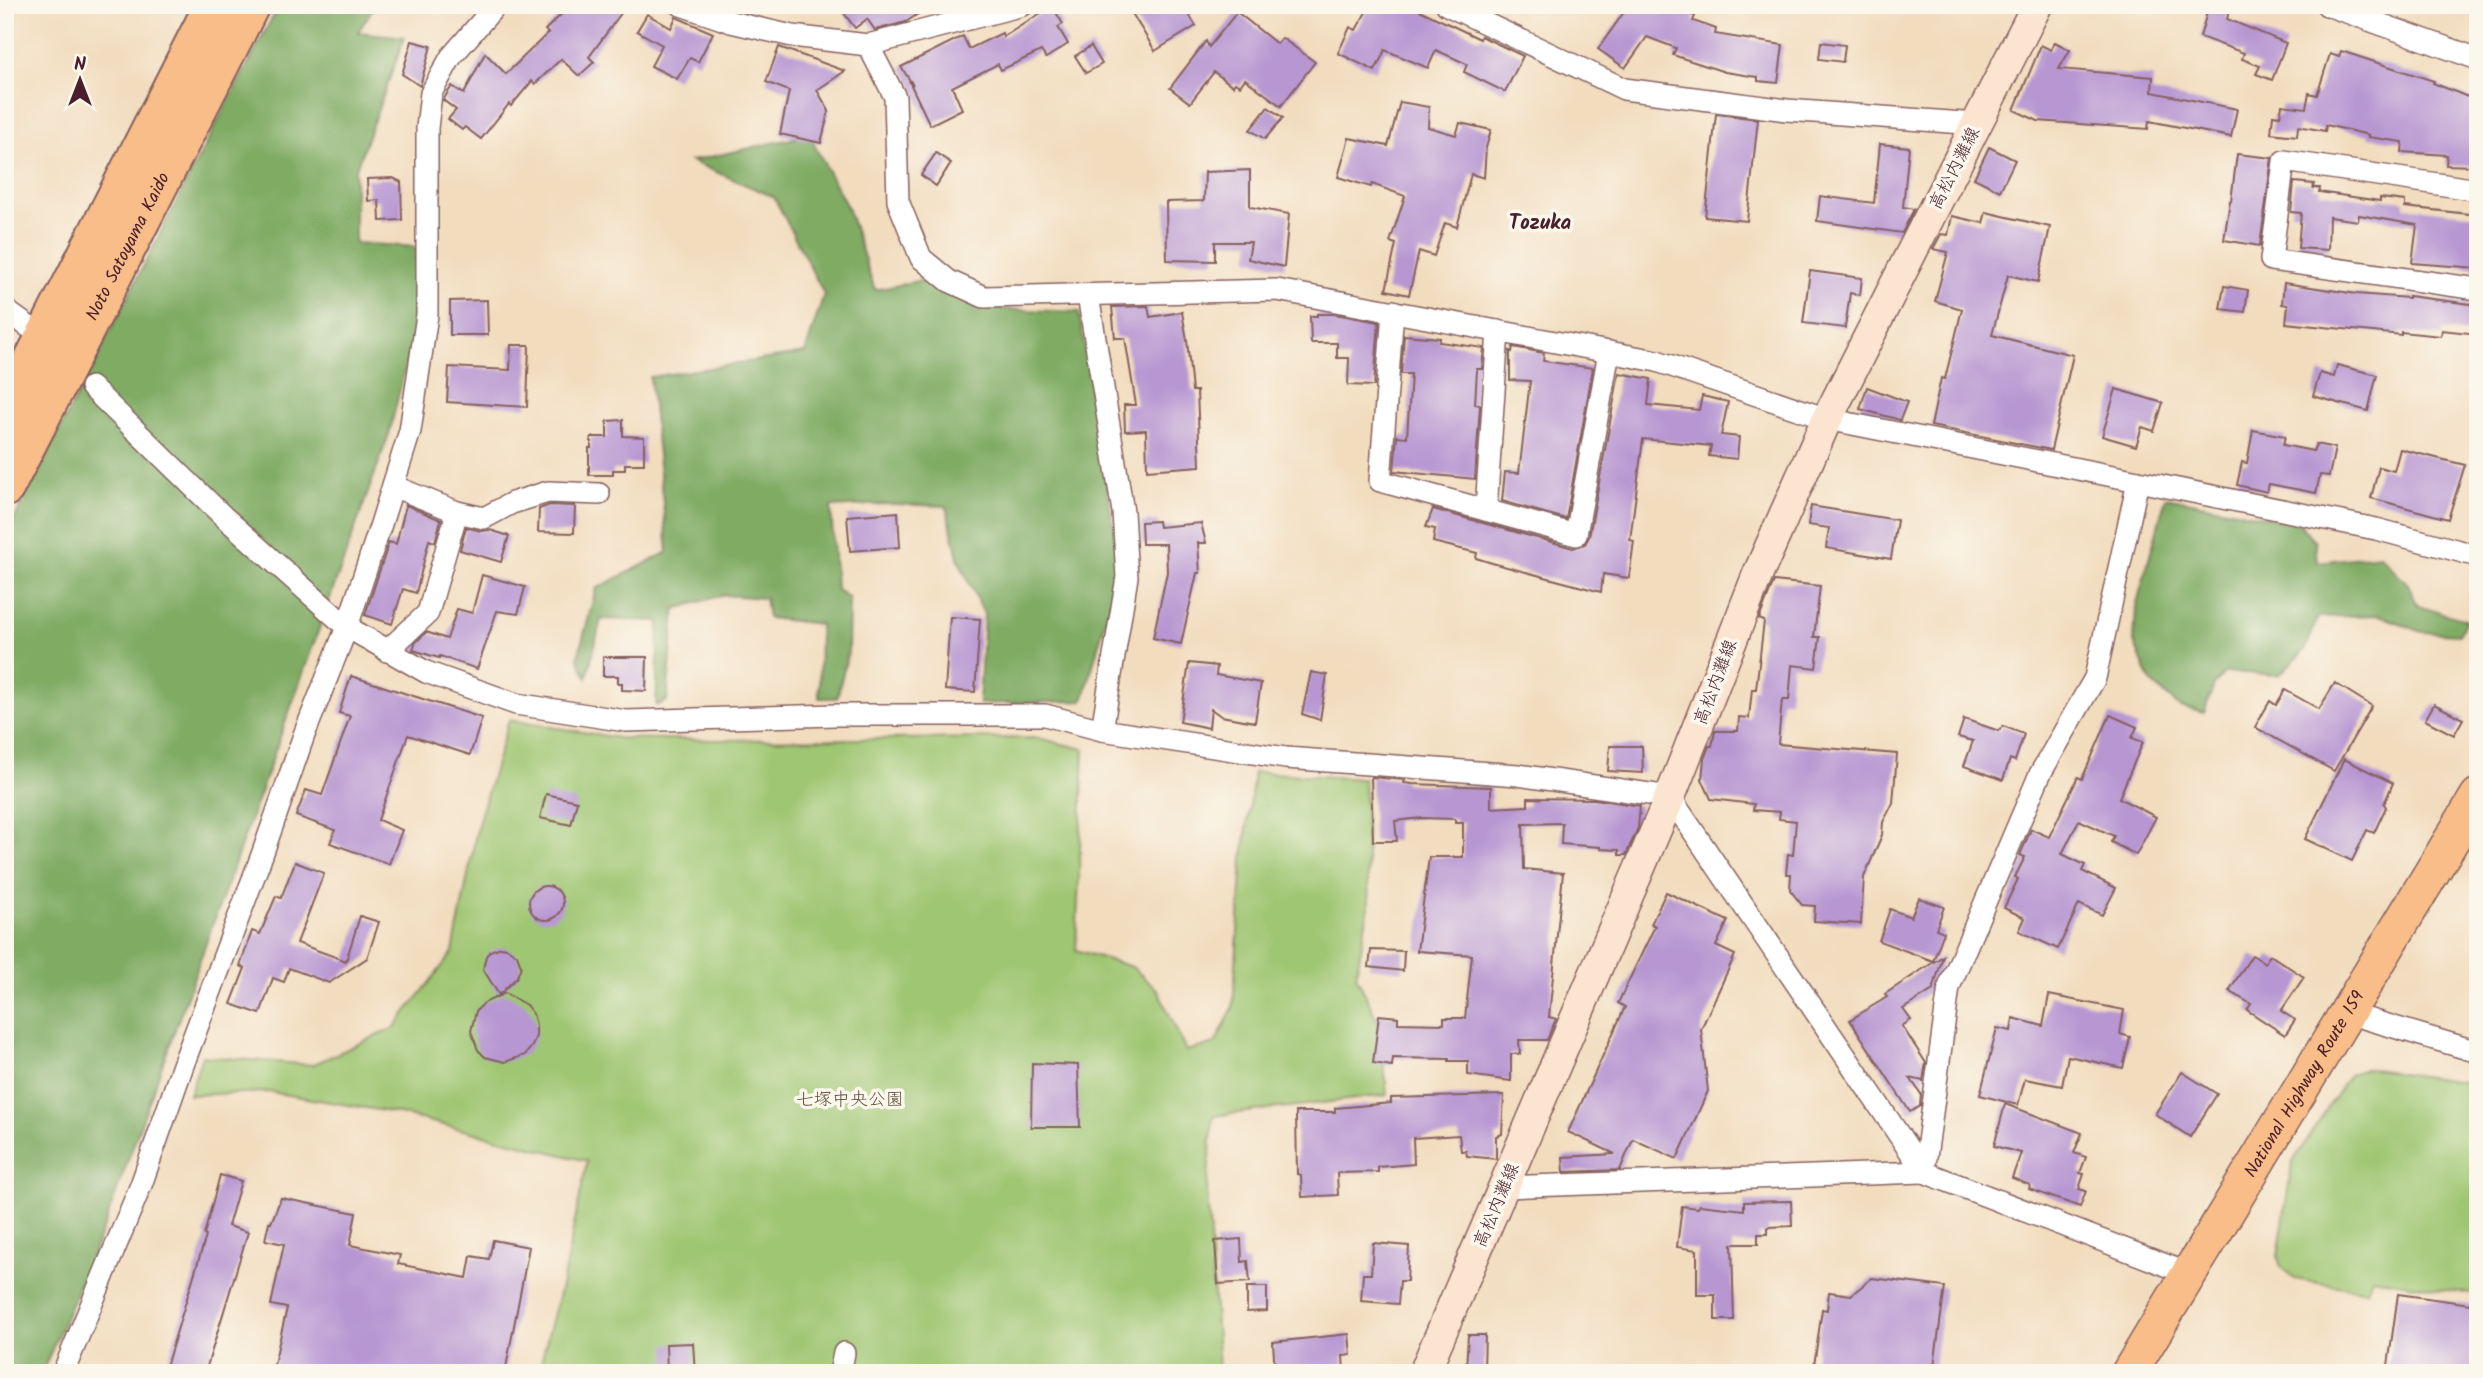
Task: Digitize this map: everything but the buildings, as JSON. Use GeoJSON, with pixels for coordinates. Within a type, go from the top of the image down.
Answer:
{"type":"FeatureCollection","features":[{"type":"Feature","properties":{"kind":"highway","name":"Noto Satoyama Kaido"},"geometry":{"type":"LineString","coordinates":[[5,416],[214,5]]}},
{"type":"Feature","properties":{"kind":"highway","name":"Noto Satoyama Kaido"},"geometry":{"type":"LineString","coordinates":[[5,487],[250,5]]}},
{"type":"Feature","properties":{"kind":"highway","name":"National Highway Route 159"},"geometry":{"type":"LineString","coordinates":[[2129,1373],[2478,796]]}},
{"type":"Feature","properties":{"kind":"main road","name":"高松内灘線"},"geometry":{"type":"LineString","coordinates":[[1424,1373],[1670,797],[1758,574],[1827,419],[2038,5]]}},
{"type":"Feature","properties":{"kind":"street"},"geometry":{"type":"LineString","coordinates":[[63,1373],[141,1185],[304,735],[347,627],[393,486],[410,431],[427,315],[427,128],[431,93],[452,57],[496,5]]}},
{"type":"Feature","properties":{"kind":"street"},"geometry":{"type":"LineString","coordinates":[[681,5],[731,22],[792,36],[868,45],[1023,5]]}},
{"type":"Feature","properties":{"kind":"street"},"geometry":{"type":"LineString","coordinates":[[1447,5],[1624,89],[1787,110],[1977,124]]}},
{"type":"Feature","properties":{"kind":"street"},"geometry":{"type":"LineString","coordinates":[[2327,5],[2478,60]]}},
{"type":"Feature","properties":{"kind":"street"},"geometry":{"type":"LineString","coordinates":[[868,45],[895,97],[898,201],[921,258],[948,281],[984,297],[1277,290],[1657,361],[1827,419],[2376,529],[2478,556]]}},
{"type":"Feature","properties":{"kind":"street"},"geometry":{"type":"LineString","coordinates":[[2478,190],[2284,161],[2271,260],[2478,289]]}},
{"type":"Feature","properties":{"kind":"street"},"geometry":{"type":"LineString","coordinates":[[1088,295],[1123,512],[1127,577],[1102,730]]}},
{"type":"Feature","properties":{"kind":"street"},"geometry":{"type":"LineString","coordinates":[[1394,311],[1380,481],[1576,536],[1609,352]]}},
{"type":"Feature","properties":{"kind":"street"},"geometry":{"type":"LineString","coordinates":[[8,312],[29,327]]}},
{"type":"Feature","properties":{"kind":"street"},"geometry":{"type":"LineString","coordinates":[[1486,510],[1498,331]]}},
{"type":"Feature","properties":{"kind":"street"},"geometry":{"type":"LineString","coordinates":[[91,387],[223,516],[347,627],[426,672],[516,704],[626,721],[836,715],[1045,715],[1102,730],[1286,758],[1518,775],[1670,797],[1924,1172]]}},
{"type":"Feature","properties":{"kind":"street"},"geometry":{"type":"LineString","coordinates":[[1924,1172],[1948,987],[2040,774],[2095,678],[2138,481]]}},
{"type":"Feature","properties":{"kind":"street"},"geometry":{"type":"LineString","coordinates":[[393,486],[457,512],[484,518],[512,503],[548,492],[599,494]]}},
{"type":"Feature","properties":{"kind":"street"},"geometry":{"type":"LineString","coordinates":[[387,651],[428,612],[457,512]]}},
{"type":"Feature","properties":{"kind":"street"},"geometry":{"type":"LineString","coordinates":[[2347,1013],[2478,1052]]}},
{"type":"Feature","properties":{"kind":"street"},"geometry":{"type":"LineString","coordinates":[[1503,1187],[1924,1172],[2189,1275]]}},
{"type":"Feature","properties":{"kind":"green space"},"geometry":{"type":"Polygon","coordinates":[[[279,5],[375,5],[358,32],[405,37],[355,171],[355,243],[416,247],[413,336],[389,434],[105,1224],[42,1373],[5,1373],[5,537],[279,5]]]}},
{"type":"Feature","properties":{"kind":"green space"},"geometry":{"type":"Polygon","coordinates":[[[809,135],[847,207],[875,290],[927,279],[999,309],[1079,312],[1120,568],[1083,701],[979,704],[984,614],[959,561],[946,506],[888,504],[831,507],[836,589],[849,598],[848,652],[837,698],[819,698],[820,624],[768,618],[765,598],[723,595],[675,609],[667,701],[656,706],[659,621],[601,619],[587,678],[578,657],[596,589],[668,552],[650,377],[805,353],[824,294],[774,197],[691,161],[809,135]]]}},
{"type":"Feature","properties":{"kind":"green space"},"geometry":{"type":"Polygon","coordinates":[[[2166,497],[2300,524],[2315,542],[2317,562],[2380,555],[2408,584],[2418,606],[2466,620],[2459,634],[2422,632],[2379,615],[2318,617],[2306,649],[2279,675],[2225,672],[2214,685],[2204,713],[2180,707],[2150,681],[2134,642],[2136,607],[2166,497]]]}},
{"type":"Feature","properties":{"kind":"green space","name":"七塚中央公園"},"geometry":{"type":"Polygon","coordinates":[[[509,720],[618,738],[1038,738],[1084,749],[1076,950],[1132,967],[1158,990],[1186,1051],[1215,1044],[1233,1008],[1243,858],[1254,772],[1364,779],[1369,906],[1356,975],[1381,1028],[1387,1095],[1213,1116],[1207,1191],[1219,1369],[1194,1373],[538,1373],[564,1275],[587,1161],[396,1113],[270,1092],[189,1095],[202,1056],[312,1065],[394,1028],[453,952],[478,824],[509,720]]]}},
{"type":"Feature","properties":{"kind":"green space"},"geometry":{"type":"Polygon","coordinates":[[[2366,1068],[2478,1084],[2478,1295],[2372,1278],[2367,1291],[2295,1279],[2281,1267],[2278,1257],[2292,1163],[2349,1075],[2366,1068]]]}},
{"type":"Feature","properties":{"kind":"district","name":"Tozuka"},"geometry":{"type":"Point","coordinates":[1540,222]}}]}
